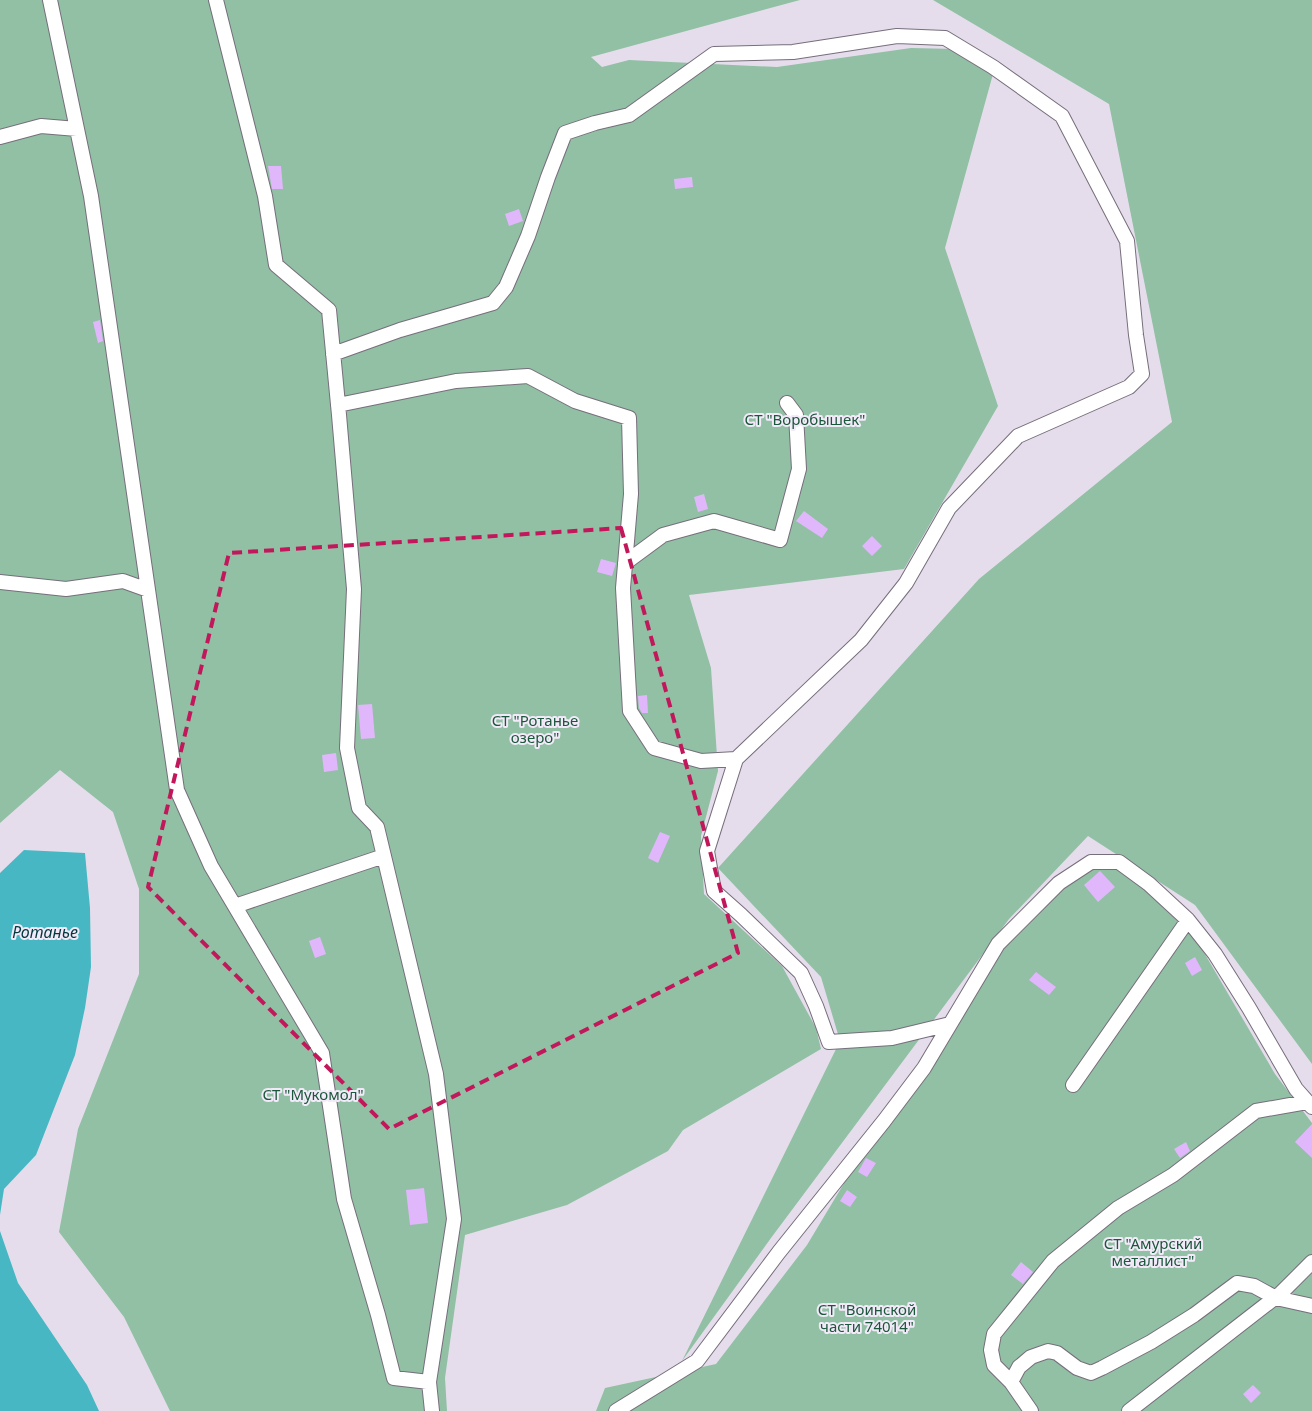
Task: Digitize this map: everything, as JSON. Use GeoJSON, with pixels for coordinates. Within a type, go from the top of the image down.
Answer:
{"type":"FeatureCollection","features":[{"type":"Feature","properties":{"kind":"street"},"geometry":{"type":"LineString","coordinates":[[50,0],[91,196],[177,790],[212,866],[322,1053],[344,1199],[378,1315],[394,1378],[429,1382]]}},
{"type":"Feature","properties":{"kind":"street"},"geometry":{"type":"LineString","coordinates":[[216,0],[265,196],[276,265],[328,310],[354,589],[347,748],[359,808],[377,827],[436,1074],[454,1219],[429,1382],[432,1411]]}},
{"type":"Feature","properties":{"kind":"street"},"geometry":{"type":"LineString","coordinates":[[333,354],[400,330],[493,303],[506,287],[528,236],[565,133],[595,123],[629,115],[714,54],[793,52],[897,36],[945,38],[993,67],[1062,116],[1127,240],[1136,336],[1142,374],[1128,387],[1018,436],[949,508],[906,583],[861,640],[736,759],[708,851],[714,891],[741,914],[801,973],[829,1042],[892,1038],[950,1024]]}},
{"type":"Feature","properties":{"kind":"street"},"geometry":{"type":"LineString","coordinates":[[0,137],[41,126],[77,129]]}},
{"type":"Feature","properties":{"kind":"street"},"geometry":{"type":"LineString","coordinates":[[338,405],[456,381],[528,376],[576,401],[629,418],[631,494],[623,588],[630,711],[654,748],[701,761],[736,759]]}},
{"type":"Feature","properties":{"kind":"street"},"geometry":{"type":"LineString","coordinates":[[625,563],[663,535],[714,521],[780,540],[799,469],[796,415],[787,403]]}},
{"type":"Feature","properties":{"kind":"street"},"geometry":{"type":"LineString","coordinates":[[0,582],[66,589],[124,581],[148,590]]}},
{"type":"Feature","properties":{"kind":"street"},"geometry":{"type":"LineString","coordinates":[[235,906],[384,856]]}},
{"type":"Feature","properties":{"kind":"street"},"geometry":{"type":"LineString","coordinates":[[616,1411],[628,1407],[697,1361],[779,1252],[896,1106],[924,1068],[998,944],[1059,883],[1091,862],[1119,862],[1149,884],[1188,920],[1215,954],[1296,1089],[1310,1105]]}},
{"type":"Feature","properties":{"kind":"street"},"geometry":{"type":"LineString","coordinates":[[1073,1085],[1188,920]]}},
{"type":"Feature","properties":{"kind":"street"},"geometry":{"type":"LineString","coordinates":[[1031,1411],[1010,1382],[994,1365],[991,1350],[994,1334],[1053,1261],[1118,1208],[1174,1175],[1256,1110],[1310,1105]]}},
{"type":"Feature","properties":{"kind":"street"},"geometry":{"type":"LineString","coordinates":[[1129,1411],[1276,1298],[1312,1262]]}},
{"type":"Feature","properties":{"kind":"street"},"geometry":{"type":"LineString","coordinates":[[1010,1382],[1019,1367],[1032,1357],[1048,1351],[1057,1353],[1077,1368],[1091,1373],[1151,1342],[1194,1315],[1237,1283],[1254,1286],[1276,1298],[1312,1306]]}},
{"type":"Feature","properties":{"kind":"highlighted area"},"geometry":{"type":"Polygon","coordinates":[[[621,528],[738,953],[389,1129],[148,887],[229,553],[621,528]]]}},
{"type":"Feature","properties":{"kind":"green space"},"geometry":{"type":"Polygon","coordinates":[[[0,0],[800,0],[591,57],[602,67],[629,60],[777,67],[911,48],[955,49],[993,74],[945,248],[998,406],[904,569],[689,595],[711,668],[718,771],[701,836],[704,894],[782,966],[816,1028],[821,1049],[683,1130],[668,1151],[567,1205],[465,1235],[445,1378],[447,1411],[170,1411],[124,1317],[59,1232],[78,1129],[139,974],[139,889],[113,812],[60,770],[0,823],[0,0]]]}},
{"type":"Feature","properties":{"kind":"green space"},"geometry":{"type":"Polygon","coordinates":[[[933,0],[1312,0],[1312,1064],[1195,905],[1088,836],[1009,919],[771,1238],[682,1361],[840,1041],[821,977],[718,868],[979,579],[1172,422],[1109,104],[933,0]]]}},
{"type":"Feature","properties":{"kind":"green space"},"geometry":{"type":"Polygon","coordinates":[[[1094,866],[1116,866],[1146,888],[1181,920],[1199,944],[1275,1074],[1312,1123],[1312,1411],[596,1411],[605,1388],[716,1364],[807,1245],[849,1175],[923,1074],[966,1011],[996,955],[1058,889],[1094,866]]]}},
{"type":"Feature","properties":{"kind":"water","name":"Ротанье"},"geometry":{"type":"Polygon","coordinates":[[[24,850],[85,853],[90,908],[91,967],[75,1055],[36,1155],[4,1189],[0,1215],[0,873],[24,850]]]}},
{"type":"Feature","properties":{"kind":"water"},"geometry":{"type":"Polygon","coordinates":[[[0,1231],[18,1283],[87,1385],[99,1411],[0,1411],[0,1231]]]}},
{"type":"Feature","properties":{"kind":"building"},"geometry":{"type":"Polygon","coordinates":[[[268,166],[281,166],[283,189],[272,189],[268,166]]]}},
{"type":"Feature","properties":{"kind":"building"},"geometry":{"type":"Polygon","coordinates":[[[692,177],[693,187],[675,189],[674,179],[692,177]]]}},
{"type":"Feature","properties":{"kind":"building"},"geometry":{"type":"Polygon","coordinates":[[[519,209],[523,221],[509,226],[505,214],[519,209]]]}},
{"type":"Feature","properties":{"kind":"building"},"geometry":{"type":"Polygon","coordinates":[[[100,320],[103,341],[98,343],[93,322],[100,320]]]}},
{"type":"Feature","properties":{"kind":"building"},"geometry":{"type":"Polygon","coordinates":[[[704,494],[708,509],[698,512],[694,497],[704,494]]]}},
{"type":"Feature","properties":{"kind":"building"},"geometry":{"type":"Polygon","coordinates":[[[804,511],[828,529],[822,538],[796,521],[804,511]]]}},
{"type":"Feature","properties":{"kind":"building"},"geometry":{"type":"Polygon","coordinates":[[[872,536],[882,546],[872,556],[862,546],[872,536]]]}},
{"type":"Feature","properties":{"kind":"building"},"geometry":{"type":"Polygon","coordinates":[[[601,559],[616,563],[612,576],[597,572],[601,559]]]}},
{"type":"Feature","properties":{"kind":"building"},"geometry":{"type":"Polygon","coordinates":[[[647,695],[648,713],[642,713],[639,708],[638,696],[647,695]]]}},
{"type":"Feature","properties":{"kind":"building"},"geometry":{"type":"Polygon","coordinates":[[[372,704],[375,738],[361,739],[358,705],[372,704]]]}},
{"type":"Feature","properties":{"kind":"building"},"geometry":{"type":"Polygon","coordinates":[[[336,753],[338,770],[324,772],[322,755],[336,753]]]}},
{"type":"Feature","properties":{"kind":"building"},"geometry":{"type":"Polygon","coordinates":[[[660,832],[670,836],[658,863],[648,858],[660,832]]]}},
{"type":"Feature","properties":{"kind":"building"},"geometry":{"type":"Polygon","coordinates":[[[1100,871],[1115,887],[1098,902],[1084,885],[1100,871]]]}},
{"type":"Feature","properties":{"kind":"building"},"geometry":{"type":"Polygon","coordinates":[[[320,937],[326,954],[315,958],[309,941],[320,937]]]}},
{"type":"Feature","properties":{"kind":"building"},"geometry":{"type":"Polygon","coordinates":[[[1195,957],[1202,970],[1192,976],[1185,963],[1195,957]]]}},
{"type":"Feature","properties":{"kind":"building"},"geometry":{"type":"Polygon","coordinates":[[[1036,972],[1056,987],[1049,995],[1029,980],[1036,972]]]}},
{"type":"Feature","properties":{"kind":"building"},"geometry":{"type":"Polygon","coordinates":[[[1312,1124],[1312,1158],[1295,1142],[1312,1124]]]}},
{"type":"Feature","properties":{"kind":"building"},"geometry":{"type":"Polygon","coordinates":[[[1186,1142],[1190,1151],[1180,1158],[1174,1149],[1186,1142]]]}},
{"type":"Feature","properties":{"kind":"building"},"geometry":{"type":"Polygon","coordinates":[[[866,1158],[876,1163],[867,1177],[858,1172],[866,1158]]]}},
{"type":"Feature","properties":{"kind":"building"},"geometry":{"type":"Polygon","coordinates":[[[424,1188],[428,1223],[410,1225],[406,1190],[424,1188]]]}},
{"type":"Feature","properties":{"kind":"building"},"geometry":{"type":"Polygon","coordinates":[[[847,1190],[857,1197],[850,1207],[840,1201],[847,1190]]]}},
{"type":"Feature","properties":{"kind":"building"},"geometry":{"type":"Polygon","coordinates":[[[1021,1262],[1033,1272],[1023,1284],[1011,1275],[1021,1262]]]}},
{"type":"Feature","properties":{"kind":"building"},"geometry":{"type":"Polygon","coordinates":[[[1253,1385],[1261,1393],[1251,1403],[1243,1394],[1253,1385]]]}},
{"type":"Feature","properties":{"kind":"park label","name":"СТ \"Воробышек\""},"geometry":{"type":"Point","coordinates":[805,420]}},
{"type":"Feature","properties":{"kind":"park label","name":"СТ \"Ротанье озеро\""},"geometry":{"type":"Point","coordinates":[535,730]}},
{"type":"Feature","properties":{"kind":"park label","name":"СТ \"Мукомол\""},"geometry":{"type":"Point","coordinates":[313,1095]}},
{"type":"Feature","properties":{"kind":"park label","name":"СТ \"Амурский металлист\""},"geometry":{"type":"Point","coordinates":[1153,1252]}},
{"type":"Feature","properties":{"kind":"park label","name":"СТ \"Воинской части 74014\""},"geometry":{"type":"Point","coordinates":[867,1318]}}]}
